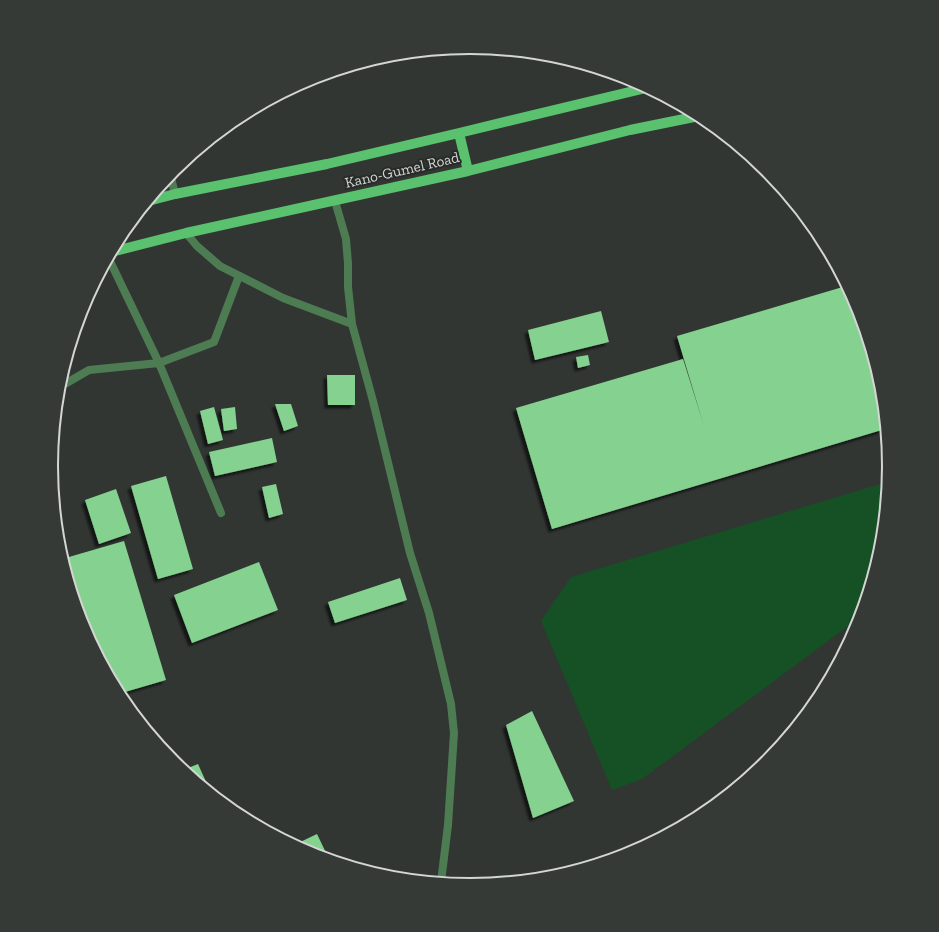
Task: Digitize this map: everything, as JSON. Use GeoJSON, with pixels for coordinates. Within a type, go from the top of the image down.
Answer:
{"type":"FeatureCollection","features":[{"type":"Feature","properties":{"kind":"main road","name":"Kano-Gumel Road"},"geometry":{"type":"LineString","coordinates":[[156,199],[459,134],[638,90]]}},
{"type":"Feature","properties":{"kind":"main road","name":"Kano-Gumel Road"},"geometry":{"type":"LineString","coordinates":[[119,250],[186,233],[335,201],[468,170],[630,130],[690,118]]}},
{"type":"Feature","properties":{"kind":"main road"},"geometry":{"type":"LineString","coordinates":[[459,134],[468,170]]}},
{"type":"Feature","properties":{"kind":"street"},"geometry":{"type":"LineString","coordinates":[[172,181],[175,194]]}},
{"type":"Feature","properties":{"kind":"street"},"geometry":{"type":"LineString","coordinates":[[335,201],[346,239],[348,287],[352,324],[375,408],[410,553],[429,613],[451,704],[454,733],[448,825],[443,877]]}},
{"type":"Feature","properties":{"kind":"street"},"geometry":{"type":"LineString","coordinates":[[186,233],[197,246],[220,266],[283,298],[352,324]]}},
{"type":"Feature","properties":{"kind":"street"},"geometry":{"type":"LineString","coordinates":[[111,263],[159,363],[221,513]]}},
{"type":"Feature","properties":{"kind":"street"},"geometry":{"type":"LineString","coordinates":[[66,384],[89,370],[159,363],[214,342],[239,276]]}},
{"type":"Feature","properties":{"kind":"green space"},"geometry":{"type":"Polygon","coordinates":[[[881,484],[874,546],[860,598],[850,625],[642,779],[612,790],[541,621],[571,577],[881,484]]]}},
{"type":"Feature","properties":{"kind":"building"},"geometry":{"type":"Polygon","coordinates":[[[841,288],[860,334],[867,359],[874,386],[880,430],[552,529],[516,408],[683,359],[704,426],[677,336],[841,288]]]}},
{"type":"Feature","properties":{"kind":"building"},"geometry":{"type":"Polygon","coordinates":[[[601,311],[609,342],[535,360],[528,330],[601,311]]]}},
{"type":"Feature","properties":{"kind":"building"},"geometry":{"type":"Polygon","coordinates":[[[588,355],[590,365],[578,368],[576,357],[588,355]]]}},
{"type":"Feature","properties":{"kind":"building"},"geometry":{"type":"Polygon","coordinates":[[[327,375],[355,375],[355,405],[328,405],[327,375]]]}},
{"type":"Feature","properties":{"kind":"building"},"geometry":{"type":"Polygon","coordinates":[[[275,404],[291,404],[298,426],[284,431],[275,404]]]}},
{"type":"Feature","properties":{"kind":"building"},"geometry":{"type":"Polygon","coordinates":[[[214,407],[223,440],[208,444],[200,411],[214,407]]]}},
{"type":"Feature","properties":{"kind":"building"},"geometry":{"type":"Polygon","coordinates":[[[235,407],[237,429],[224,431],[221,409],[235,407]]]}},
{"type":"Feature","properties":{"kind":"building"},"geometry":{"type":"Polygon","coordinates":[[[272,438],[277,462],[215,476],[209,452],[272,438]]]}},
{"type":"Feature","properties":{"kind":"building"},"geometry":{"type":"Polygon","coordinates":[[[166,476],[193,569],[158,579],[131,486],[166,476]]]}},
{"type":"Feature","properties":{"kind":"building"},"geometry":{"type":"Polygon","coordinates":[[[276,484],[283,514],[269,518],[262,487],[276,484]]]}},
{"type":"Feature","properties":{"kind":"building"},"geometry":{"type":"Polygon","coordinates":[[[116,489],[131,533],[99,544],[85,500],[116,489]]]}},
{"type":"Feature","properties":{"kind":"building"},"geometry":{"type":"Polygon","coordinates":[[[124,541],[166,680],[125,692],[100,648],[89,624],[79,598],[68,557],[124,541]]]}},
{"type":"Feature","properties":{"kind":"building"},"geometry":{"type":"Polygon","coordinates":[[[259,562],[278,610],[192,643],[174,595],[259,562]]]}},
{"type":"Feature","properties":{"kind":"building"},"geometry":{"type":"Polygon","coordinates":[[[400,578],[407,600],[335,623],[328,602],[400,578]]]}},
{"type":"Feature","properties":{"kind":"building"},"geometry":{"type":"Polygon","coordinates":[[[532,711],[574,801],[533,818],[506,725],[532,711]]]}},
{"type":"Feature","properties":{"kind":"building"},"geometry":{"type":"Polygon","coordinates":[[[198,764],[206,783],[198,776],[189,768],[198,764]]]}},
{"type":"Feature","properties":{"kind":"building"},"geometry":{"type":"Polygon","coordinates":[[[317,834],[326,852],[312,847],[300,842],[317,834]]]}}]}
